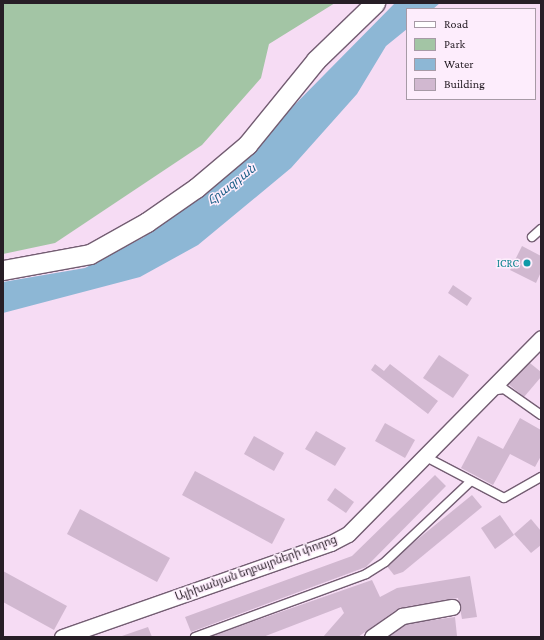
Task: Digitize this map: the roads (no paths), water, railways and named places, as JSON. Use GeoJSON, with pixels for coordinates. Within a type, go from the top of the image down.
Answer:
{"type":"FeatureCollection","features":[{"type":"Feature","properties":{"kind":"street"},"geometry":{"type":"LineString","coordinates":[[3,270],[90,254],[147,222],[196,188],[247,145],[316,60],[375,3]]}},
{"type":"Feature","properties":{"kind":"street","name":"Ալիխանյան եղբայրների փողոց"},"geometry":{"type":"LineString","coordinates":[[62,637],[331,544],[357,526],[491,391],[541,338]]}},
{"type":"Feature","properties":{"kind":"street"},"geometry":{"type":"LineString","coordinates":[[372,637],[402,616],[452,607]]}},
{"type":"Feature","properties":{"kind":"lane"},"geometry":{"type":"LineString","coordinates":[[532,237],[541,229]]}},
{"type":"Feature","properties":{"kind":"lane"},"geometry":{"type":"LineString","coordinates":[[491,391],[504,389],[541,415]]}},
{"type":"Feature","properties":{"kind":"lane"},"geometry":{"type":"LineString","coordinates":[[426,457],[504,498],[541,477]]}},
{"type":"Feature","properties":{"kind":"lane"},"geometry":{"type":"LineString","coordinates":[[195,637],[366,574],[385,562],[471,481]]}},
{"type":"Feature","properties":{"kind":"water","name":"Հրազդան"},"geometry":{"type":"Polygon","coordinates":[[[395,3],[440,3],[434,8],[406,8],[406,30],[386,46],[357,94],[291,168],[198,245],[140,277],[3,313],[3,282],[85,268],[144,237],[254,146],[395,3]]]}},
{"type":"Feature","properties":{"kind":"place","name":"ICRC"},"geometry":{"type":"Point","coordinates":[527,263]}}]}
